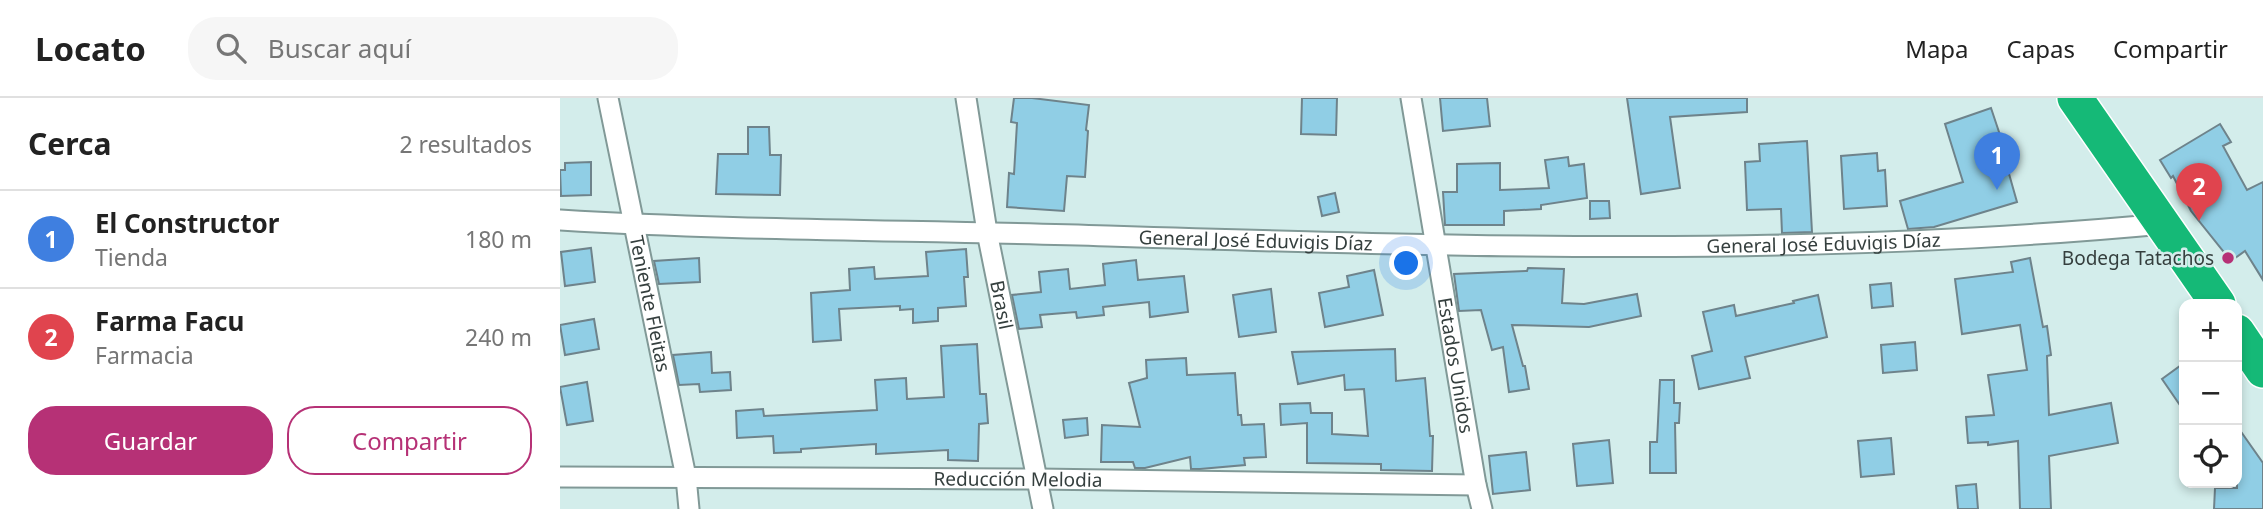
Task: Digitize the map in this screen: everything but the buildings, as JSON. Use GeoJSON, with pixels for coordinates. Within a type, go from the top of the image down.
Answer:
{"type":"FeatureCollection","features":[{"type":"Feature","properties":{"kind":"highway"},"geometry":{"type":"LineString","coordinates":[[2075,98],[2215,299]]}},
{"type":"Feature","properties":{"kind":"highway"},"geometry":{"type":"LineString","coordinates":[[2242,339],[2263,370]]}},
{"type":"Feature","properties":{"kind":"street","name":"Teniente Fleitas"},"geometry":{"type":"LineString","coordinates":[[608,98],[686,477],[689,509]]}},
{"type":"Feature","properties":{"kind":"street","name":"Brasil"},"geometry":{"type":"LineString","coordinates":[[966,98],[987,232],[1043,509]]}},
{"type":"Feature","properties":{"kind":"street","name":"Estados Unidos"},"geometry":{"type":"LineString","coordinates":[[1411,98],[1482,509]]}},
{"type":"Feature","properties":{"kind":"street","name":"General José Eduvigis Díaz"},"geometry":{"type":"LineString","coordinates":[[560,220],[634,225],[987,232],[1435,246],[1880,243],[2076,232],[2163,224]]}},
{"type":"Feature","properties":{"kind":"street","name":"Reducción Melodia"},"geometry":{"type":"LineString","coordinates":[[560,477],[1038,479],[1476,485]]}},
{"type":"Feature","properties":{"kind":"place","name":"El Constructor"},"geometry":{"type":"Point","coordinates":[1997,190]}},
{"type":"Feature","properties":{"kind":"place","name":"Farma Facu"},"geometry":{"type":"Point","coordinates":[2199,221]}},
{"type":"Feature","properties":{"kind":"place","name":"Bodega Tatachos"},"geometry":{"type":"Point","coordinates":[2228,258]}}]}
